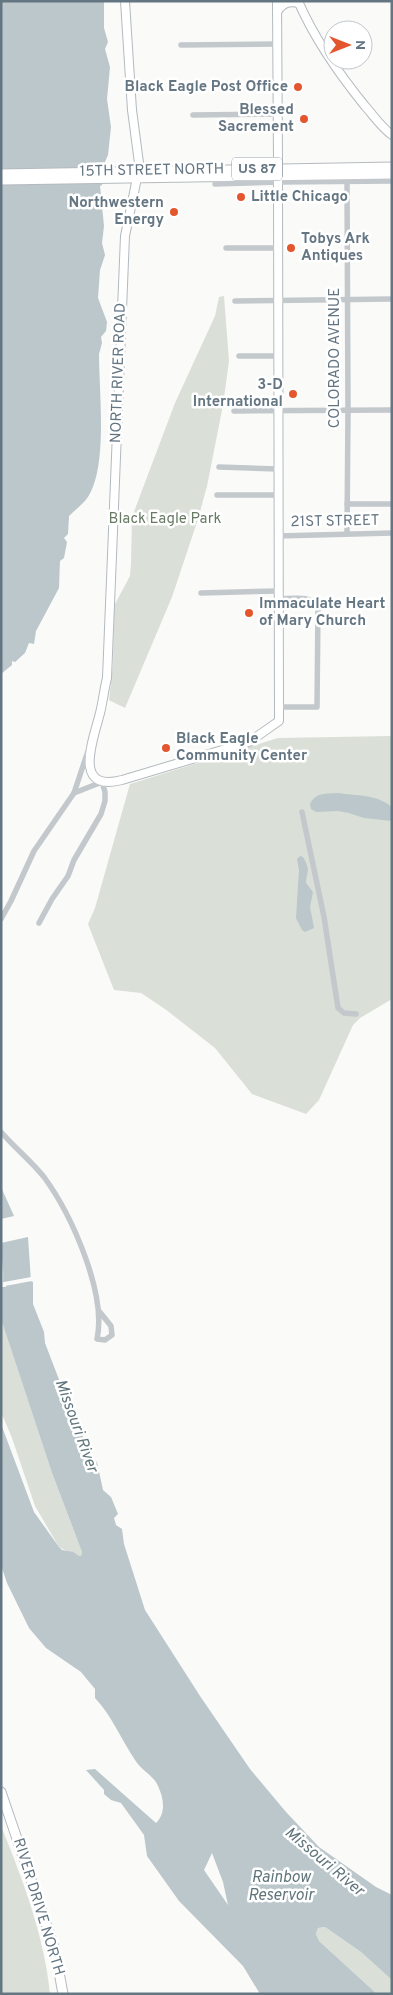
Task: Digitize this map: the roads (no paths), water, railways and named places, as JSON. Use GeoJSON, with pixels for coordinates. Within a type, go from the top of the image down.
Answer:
{"type":"FeatureCollection","features":[{"type":"Feature","properties":{"kind":"main road","name":"15TH STREET NORTH"},"geometry":{"type":"LineString","coordinates":[[138,175],[392,167]]}},
{"type":"Feature","properties":{"kind":"main road","name":"15TH STREET NORTH"},"geometry":{"type":"LineString","coordinates":[[1,174],[392,174]]}},
{"type":"Feature","properties":{"kind":"main road","name":"15TH STREET NORTH"},"geometry":{"type":"LineString","coordinates":[[1,180],[123,175]]}},
{"type":"Feature","properties":{"kind":"main road","name":"RIVER DRIVE NORTH"},"geometry":{"type":"LineString","coordinates":[[1,1792],[54,1950],[63,1994]]}},
{"type":"Feature","properties":{"kind":"street","name":"NORTH RIVER ROAD"},"geometry":{"type":"LineString","coordinates":[[1,919],[12,901],[34,851],[74,792],[100,714],[106,678],[125,236],[139,163],[132,110],[125,1]]}},
{"type":"Feature","properties":{"kind":"street"},"geometry":{"type":"LineString","coordinates":[[74,792],[98,780],[110,783],[122,780],[249,742],[279,720],[277,1]]}},
{"type":"Feature","properties":{"kind":"street"},"geometry":{"type":"LineString","coordinates":[[277,12],[286,2],[298,2],[318,42],[336,68],[378,121],[392,135]]}},
{"type":"Feature","properties":{"kind":"street"},"geometry":{"type":"LineString","coordinates":[[181,45],[278,44]]}},
{"type":"Feature","properties":{"kind":"street"},"geometry":{"type":"LineString","coordinates":[[193,115],[278,114]]}},
{"type":"Feature","properties":{"kind":"street","name":"15TH STREET NORTH"},"geometry":{"type":"LineString","coordinates":[[215,184],[278,179],[392,181]]}},
{"type":"Feature","properties":{"kind":"street","name":"COLORADO AVENUE"},"geometry":{"type":"LineString","coordinates":[[347,181],[347,534]]}},
{"type":"Feature","properties":{"kind":"street"},"geometry":{"type":"LineString","coordinates":[[226,248],[278,248]]}},
{"type":"Feature","properties":{"kind":"street"},"geometry":{"type":"LineString","coordinates":[[235,301],[392,299]]}},
{"type":"Feature","properties":{"kind":"street"},"geometry":{"type":"LineString","coordinates":[[239,356],[278,356]]}},
{"type":"Feature","properties":{"kind":"street"},"geometry":{"type":"LineString","coordinates":[[234,411],[392,410]]}},
{"type":"Feature","properties":{"kind":"street"},"geometry":{"type":"LineString","coordinates":[[219,467],[278,469]]}},
{"type":"Feature","properties":{"kind":"street","name":"21ST STREET"},"geometry":{"type":"LineString","coordinates":[[217,495],[278,495]]}},
{"type":"Feature","properties":{"kind":"street"},"geometry":{"type":"LineString","coordinates":[[347,504],[392,504]]}},
{"type":"Feature","properties":{"kind":"street","name":"21ST STREET"},"geometry":{"type":"LineString","coordinates":[[278,536],[392,534]]}},
{"type":"Feature","properties":{"kind":"street"},"geometry":{"type":"LineString","coordinates":[[201,593],[279,595],[310,599],[315,602],[318,608],[317,707],[279,707]]}},
{"type":"Feature","properties":{"kind":"street","name":"NORTH RIVER ROAD"},"geometry":{"type":"LineString","coordinates":[[90,745],[90,769],[98,780]]}},
{"type":"Feature","properties":{"kind":"street"},"geometry":{"type":"LineString","coordinates":[[39,923],[52,899],[68,876],[74,860],[101,814],[105,801],[105,792],[98,780]]}},
{"type":"Feature","properties":{"kind":"street"},"geometry":{"type":"LineString","coordinates":[[302,812],[324,917],[338,1008],[344,1013],[356,1014]]}},
{"type":"Feature","properties":{"kind":"street"},"geometry":{"type":"LineString","coordinates":[[1,1132],[42,1175],[62,1204],[86,1259],[99,1311],[97,1339],[105,1340],[112,1335],[111,1326],[99,1311]]}},
{"type":"Feature","properties":{"kind":"water"},"geometry":{"type":"Polygon","coordinates":[[[1,1],[104,1],[104,28],[108,42],[105,49],[110,67],[107,99],[111,127],[108,155],[104,164],[102,185],[100,186],[104,226],[102,243],[105,255],[100,270],[98,298],[107,322],[106,331],[101,337],[102,343],[99,354],[101,428],[98,467],[94,484],[88,497],[69,516],[68,534],[64,538],[67,542],[64,558],[60,561],[59,588],[36,631],[34,644],[29,643],[25,653],[15,662],[12,661],[12,665],[1,674],[1,1]]]}},
{"type":"Feature","properties":{"kind":"water"},"geometry":{"type":"Polygon","coordinates":[[[338,793],[366,796],[386,803],[392,807],[392,821],[364,818],[338,811],[316,812],[311,809],[310,804],[315,797],[338,793]]]}},
{"type":"Feature","properties":{"kind":"water"},"geometry":{"type":"Polygon","coordinates":[[[300,856],[303,857],[308,868],[306,883],[313,892],[310,907],[314,928],[305,932],[296,918],[299,870],[297,859],[300,856]]]}},
{"type":"Feature","properties":{"kind":"water"},"geometry":{"type":"Polygon","coordinates":[[[1,1187],[14,1216],[1,1219],[1,1187]]]}},
{"type":"Feature","properties":{"kind":"water"},"geometry":{"type":"Polygon","coordinates":[[[28,1237],[31,1281],[33,1282],[33,1304],[44,1332],[45,1343],[74,1414],[72,1420],[81,1431],[91,1456],[97,1462],[103,1490],[111,1497],[118,1514],[114,1518],[116,1525],[122,1529],[124,1544],[145,1610],[250,1769],[286,1812],[319,1847],[376,1887],[392,1895],[392,1980],[361,1952],[325,1927],[318,1928],[316,1934],[319,1941],[377,1994],[260,1994],[243,1966],[179,1901],[147,1856],[144,1835],[121,1803],[111,1800],[104,1794],[104,1790],[86,1770],[95,1769],[156,1823],[159,1819],[163,1810],[163,1801],[156,1782],[135,1760],[111,1720],[95,1698],[95,1689],[81,1672],[46,1648],[29,1628],[7,1583],[1,1565],[1,1424],[34,1512],[62,1550],[73,1552],[79,1556],[81,1556],[82,1552],[52,1473],[1,1319],[2,1287],[6,1287],[5,1282],[3,1282],[1,1243],[28,1237]],[[212,1853],[204,1870],[228,1905],[223,1882],[212,1853]]]}},
{"type":"Feature","properties":{"kind":"place","name":"Black Eagle Post Office"},"geometry":{"type":"Point","coordinates":[298,87]}},
{"type":"Feature","properties":{"kind":"place","name":"Blessed Sacrement"},"geometry":{"type":"Point","coordinates":[304,119]}},
{"type":"Feature","properties":{"kind":"place","name":"Little Chicago"},"geometry":{"type":"Point","coordinates":[241,197]}},
{"type":"Feature","properties":{"kind":"place","name":"Northwestern Energy"},"geometry":{"type":"Point","coordinates":[174,212]}},
{"type":"Feature","properties":{"kind":"place","name":"Tobys Ark Antiques"},"geometry":{"type":"Point","coordinates":[291,248]}},
{"type":"Feature","properties":{"kind":"place","name":"3-D International"},"geometry":{"type":"Point","coordinates":[293,394]}},
{"type":"Feature","properties":{"kind":"place","name":"Immaculate Heart of Mary Church"},"geometry":{"type":"Point","coordinates":[249,613]}},
{"type":"Feature","properties":{"kind":"place","name":"Black Eagle Community Center"},"geometry":{"type":"Point","coordinates":[166,748]}},
{"type":"Feature","properties":{"kind":"park label","name":"Black Eagle Park"},"geometry":{"type":"Point","coordinates":[165,519]}},
{"type":"Feature","properties":{"kind":"water label","name":"Missouri River"},"geometry":{"type":"Point","coordinates":[76,1426]}},
{"type":"Feature","properties":{"kind":"water label","name":"Missouri River"},"geometry":{"type":"Point","coordinates":[324,1862]}},
{"type":"Feature","properties":{"kind":"water label","name":"Rainbow Reservoir"},"geometry":{"type":"Point","coordinates":[281,1887]}}]}
